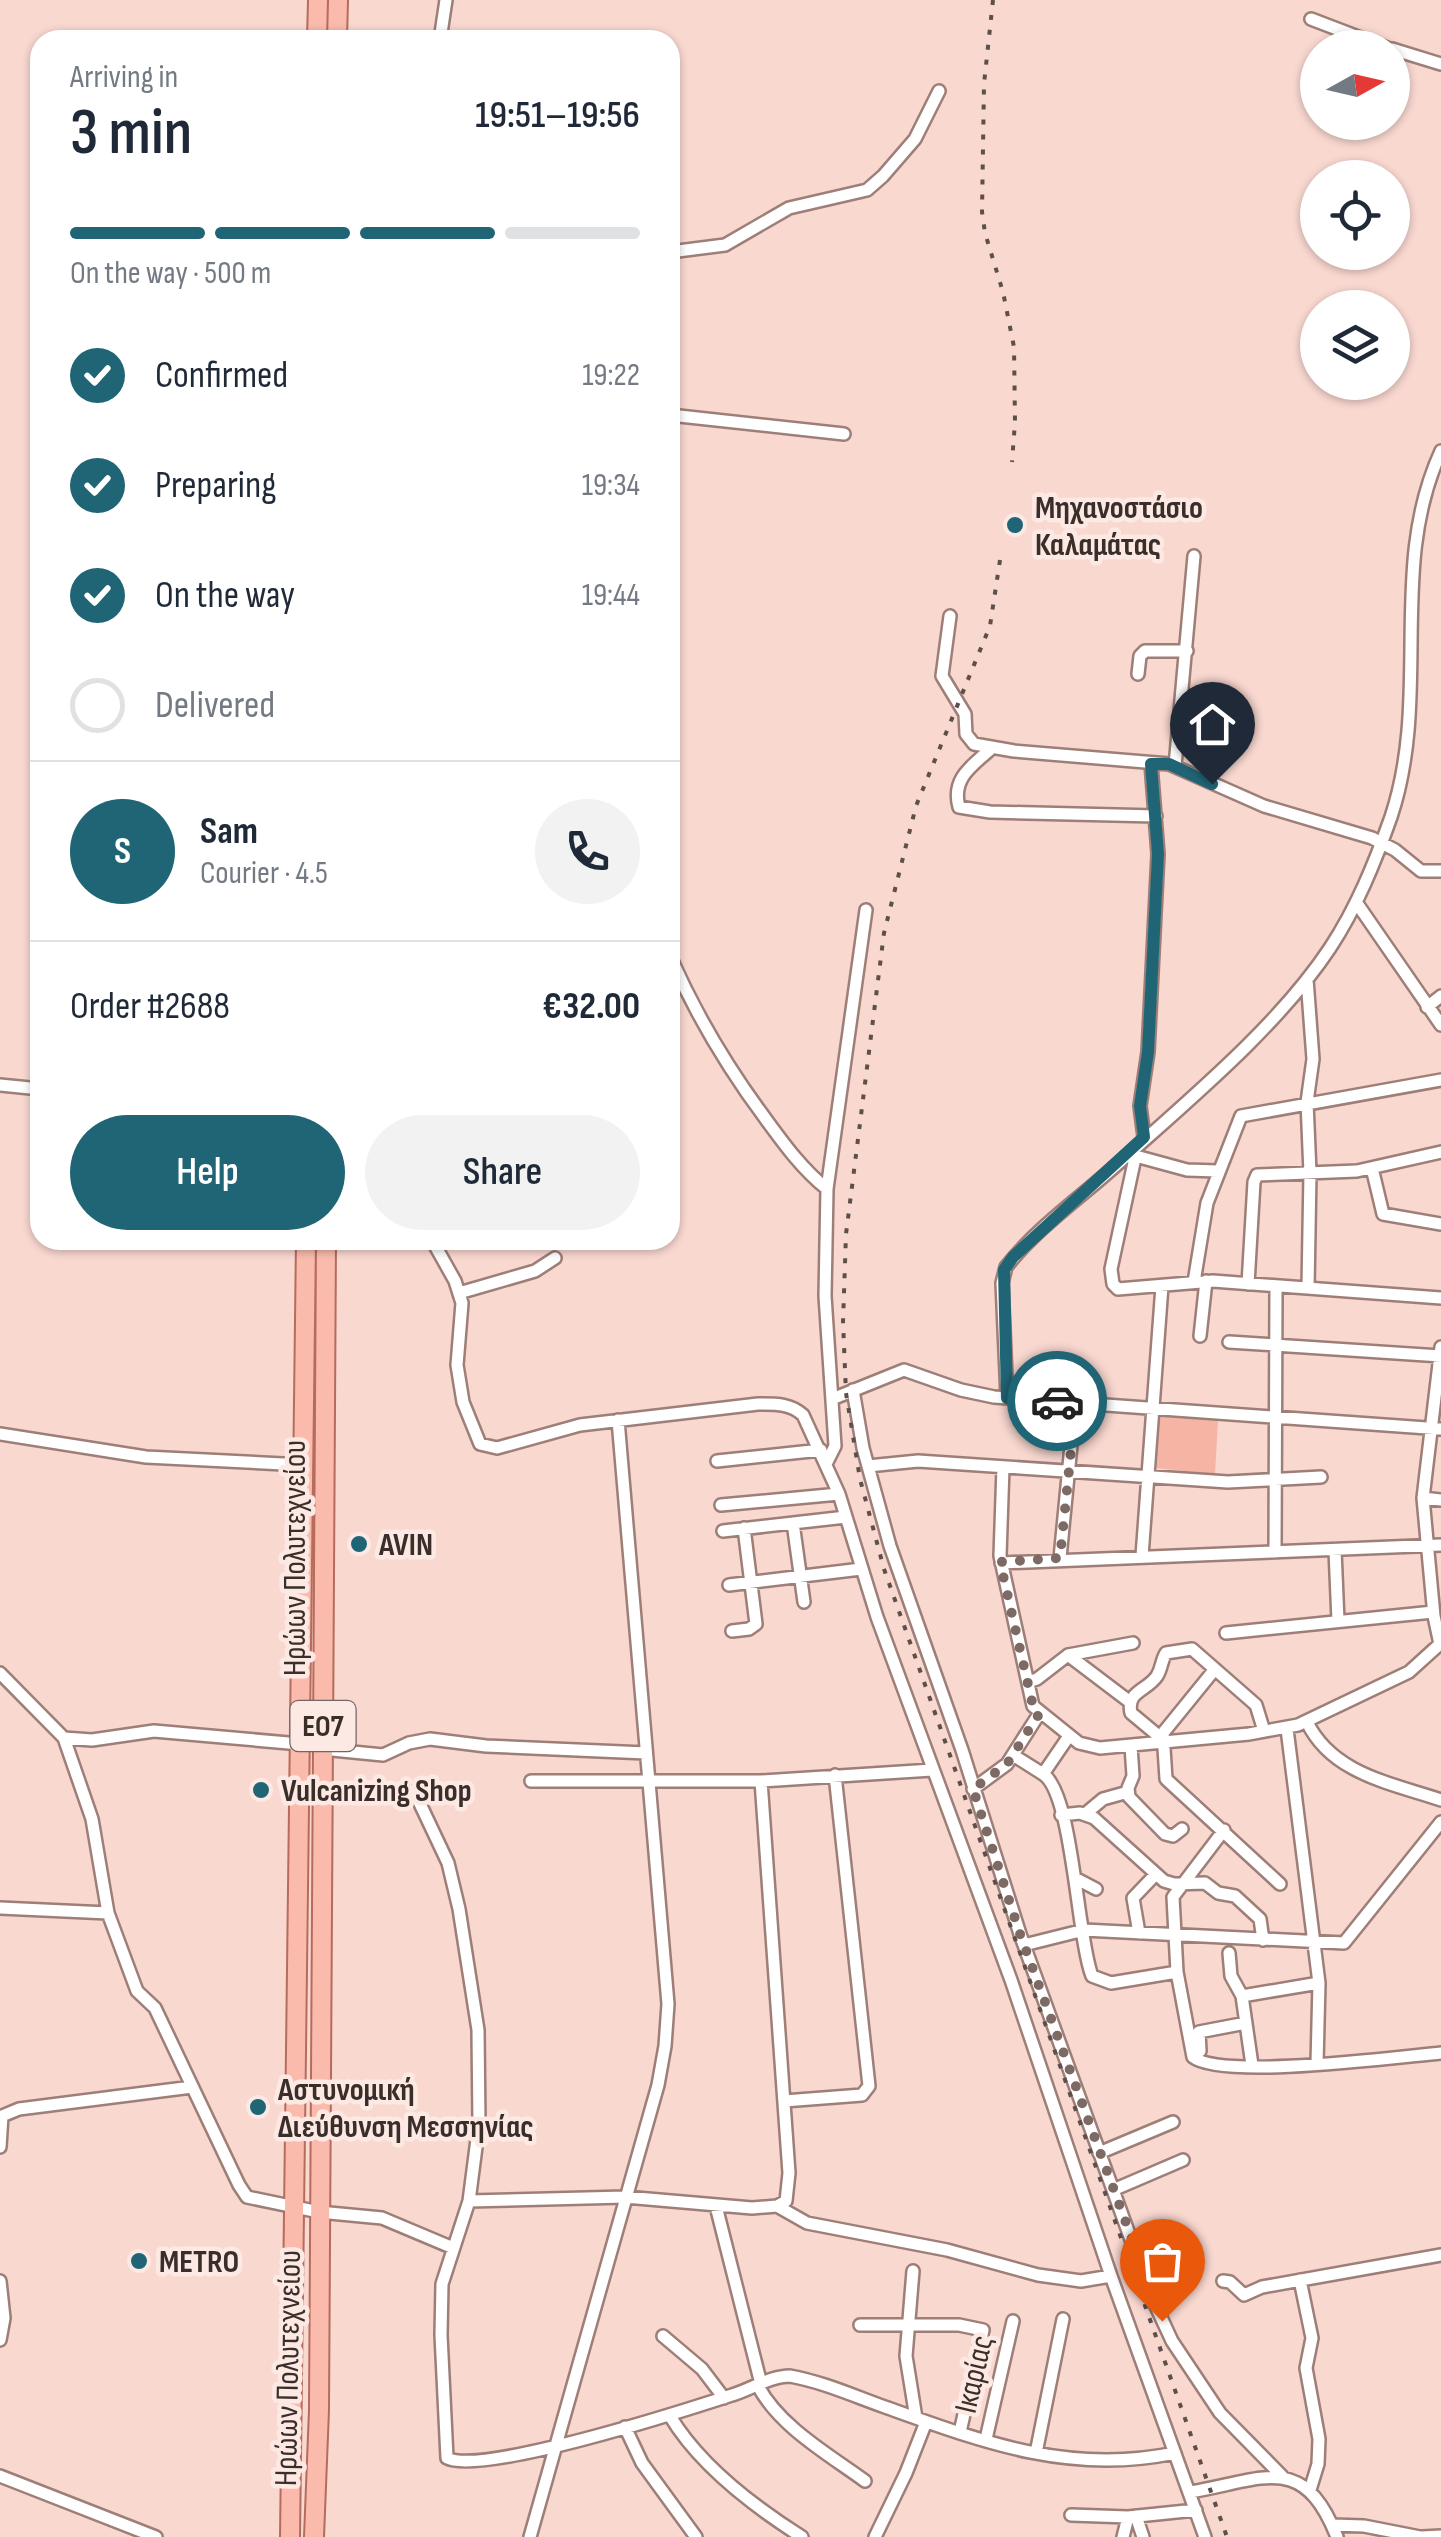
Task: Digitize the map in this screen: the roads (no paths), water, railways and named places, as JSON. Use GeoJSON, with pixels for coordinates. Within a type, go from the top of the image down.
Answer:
{"type":"FeatureCollection","features":[{"type":"Feature","properties":{"kind":"main road"},"geometry":{"type":"LineString","coordinates":[[317,30],[318,0]]}},
{"type":"Feature","properties":{"kind":"main road"},"geometry":{"type":"LineString","coordinates":[[337,30],[338,0]]}},
{"type":"Feature","properties":{"kind":"main road","name":"Ηρώων Πολυτεχνείου"},"geometry":{"type":"LineString","coordinates":[[290,2537],[306,1250]]}},
{"type":"Feature","properties":{"kind":"main road","name":"Ηρώων Πολυτεχνείου"},"geometry":{"type":"LineString","coordinates":[[314,2537],[319,2410],[326,1250]]}},
{"type":"Feature","properties":{"kind":"street"},"geometry":{"type":"LineString","coordinates":[[442,30],[446,0]]}},
{"type":"Feature","properties":{"kind":"street"},"geometry":{"type":"LineString","coordinates":[[1311,20],[1339,30]]}},
{"type":"Feature","properties":{"kind":"street"},"geometry":{"type":"LineString","coordinates":[[1410,54],[1441,64]]}},
{"type":"Feature","properties":{"kind":"street"},"geometry":{"type":"LineString","coordinates":[[680,251],[730,244],[788,208],[873,186],[915,138],[940,91]]}},
{"type":"Feature","properties":{"kind":"street"},"geometry":{"type":"LineString","coordinates":[[680,417],[844,434]]}},
{"type":"Feature","properties":{"kind":"street"},"geometry":{"type":"LineString","coordinates":[[1007,1398],[1004,1270],[1013,1257],[1132,1155],[1144,1137],[1245,1045],[1306,979],[1338,936],[1356,902],[1402,777],[1410,728],[1415,544],[1425,494],[1441,451]]}},
{"type":"Feature","properties":{"kind":"street"},"geometry":{"type":"LineString","coordinates":[[1175,766],[1194,556]]}},
{"type":"Feature","properties":{"kind":"street"},"geometry":{"type":"LineString","coordinates":[[950,616],[942,676],[965,714],[970,741],[992,748],[1175,766],[1252,802],[1381,842],[1421,871],[1441,871]]}},
{"type":"Feature","properties":{"kind":"street"},"geometry":{"type":"LineString","coordinates":[[1138,674],[1140,656],[1145,650],[1188,651]]}},
{"type":"Feature","properties":{"kind":"street"},"geometry":{"type":"LineString","coordinates":[[992,748],[964,771],[956,797],[959,807],[990,812],[1156,816]]}},
{"type":"Feature","properties":{"kind":"street"},"geometry":{"type":"LineString","coordinates":[[1144,1137],[1140,1106],[1148,1052],[1158,865],[1151,764]]}},
{"type":"Feature","properties":{"kind":"street"},"geometry":{"type":"LineString","coordinates":[[1356,902],[1441,1025]]}},
{"type":"Feature","properties":{"kind":"street"},"geometry":{"type":"LineString","coordinates":[[717,1461],[824,1456],[835,1446],[825,1279],[827,1189],[866,910]]}},
{"type":"Feature","properties":{"kind":"street"},"geometry":{"type":"LineString","coordinates":[[680,977],[724,1061],[794,1158],[827,1189]]}},
{"type":"Feature","properties":{"kind":"street"},"geometry":{"type":"LineString","coordinates":[[1306,979],[1313,1059],[1307,1102],[1308,1288]]}},
{"type":"Feature","properties":{"kind":"street"},"geometry":{"type":"LineString","coordinates":[[1428,1007],[1441,996]]}},
{"type":"Feature","properties":{"kind":"street"},"geometry":{"type":"LineString","coordinates":[[1200,1336],[1200,1282],[1208,1204],[1241,1116],[1441,1080]]}},
{"type":"Feature","properties":{"kind":"street"},"geometry":{"type":"LineString","coordinates":[[0,1085],[30,1088]]}},
{"type":"Feature","properties":{"kind":"street"},"geometry":{"type":"LineString","coordinates":[[1248,1284],[1254,1178],[1280,1172],[1372,1168],[1441,1152]]}},
{"type":"Feature","properties":{"kind":"street"},"geometry":{"type":"LineString","coordinates":[[1132,1155],[1192,1171],[1218,1171]]}},
{"type":"Feature","properties":{"kind":"street"},"geometry":{"type":"LineString","coordinates":[[1132,1155],[1113,1253],[1115,1287],[1124,1290],[1200,1282],[1441,1298]]}},
{"type":"Feature","properties":{"kind":"street"},"geometry":{"type":"LineString","coordinates":[[1372,1168],[1384,1214],[1441,1224]]}},
{"type":"Feature","properties":{"kind":"street"},"geometry":{"type":"LineString","coordinates":[[437,1250],[460,1292],[463,1314],[458,1375],[463,1402],[480,1444],[496,1448],[580,1425],[778,1404],[804,1414],[840,1494],[932,1770],[1205,2537]]}},
{"type":"Feature","properties":{"kind":"street"},"geometry":{"type":"LineString","coordinates":[[460,1292],[535,1271],[555,1258]]}},
{"type":"Feature","properties":{"kind":"street"},"geometry":{"type":"LineString","coordinates":[[1142,1556],[1162,1286]]}},
{"type":"Feature","properties":{"kind":"street"},"geometry":{"type":"LineString","coordinates":[[1275,1552],[1276,1286]]}},
{"type":"Feature","properties":{"kind":"street"},"geometry":{"type":"LineString","coordinates":[[1229,1342],[1440,1356]]}},
{"type":"Feature","properties":{"kind":"street"},"geometry":{"type":"LineString","coordinates":[[1003,1467],[1000,1562],[1033,1706],[1039,1714],[1078,1743],[1100,1748],[1287,1728],[1409,1672],[1440,1643],[1433,1612],[1434,1545],[1423,1498],[1436,1428],[1441,1347]]}},
{"type":"Feature","properties":{"kind":"street"},"geometry":{"type":"LineString","coordinates":[[832,1398],[904,1370],[961,1390],[1007,1398],[1436,1428]]}},
{"type":"Feature","properties":{"kind":"street"},"geometry":{"type":"LineString","coordinates":[[1060,1558],[1078,1374]]}},
{"type":"Feature","properties":{"kind":"street"},"geometry":{"type":"LineString","coordinates":[[854,1390],[868,1466],[890,1546],[1024,1945],[1172,2341],[1220,2413],[1282,2476],[1310,2490],[1335,2531],[1360,2526],[1421,2537],[1441,2536]]}},
{"type":"Feature","properties":{"kind":"street"},"geometry":{"type":"LineString","coordinates":[[530,2537],[658,2085],[666,2037],[668,2004],[618,1420]]}},
{"type":"Feature","properties":{"kind":"street"},"geometry":{"type":"LineString","coordinates":[[0,1434],[146,1456],[303,1465]]}},
{"type":"Feature","properties":{"kind":"street"},"geometry":{"type":"LineString","coordinates":[[868,1466],[918,1461],[1228,1482],[1321,1477]]}},
{"type":"Feature","properties":{"kind":"street"},"geometry":{"type":"LineString","coordinates":[[721,1506],[840,1494]]}},
{"type":"Feature","properties":{"kind":"street"},"geometry":{"type":"LineString","coordinates":[[1423,1498],[1441,1500]]}},
{"type":"Feature","properties":{"kind":"street"},"geometry":{"type":"LineString","coordinates":[[723,1531],[846,1517]]}},
{"type":"Feature","properties":{"kind":"street"},"geometry":{"type":"LineString","coordinates":[[793,1523],[804,1602]]}},
{"type":"Feature","properties":{"kind":"street"},"geometry":{"type":"LineString","coordinates":[[732,1632],[756,1624],[744,1528]]}},
{"type":"Feature","properties":{"kind":"street"},"geometry":{"type":"LineString","coordinates":[[1000,1562],[1434,1545]]}},
{"type":"Feature","properties":{"kind":"street"},"geometry":{"type":"LineString","coordinates":[[1335,1550],[1338,1621]]}},
{"type":"Feature","properties":{"kind":"street"},"geometry":{"type":"LineString","coordinates":[[729,1585],[862,1569]]}},
{"type":"Feature","properties":{"kind":"street"},"geometry":{"type":"LineString","coordinates":[[1226,1633],[1433,1612]]}},
{"type":"Feature","properties":{"kind":"street"},"geometry":{"type":"LineString","coordinates":[[1028,1682],[1037,1680],[1068,1655],[1133,1644]]}},
{"type":"Feature","properties":{"kind":"street"},"geometry":{"type":"LineString","coordinates":[[1161,1741],[1130,1713],[1130,1702],[1138,1690],[1150,1684],[1169,1651],[1192,1649],[1256,1705],[1264,1731]]}},
{"type":"Feature","properties":{"kind":"street"},"geometry":{"type":"LineString","coordinates":[[1068,1655],[1130,1702]]}},
{"type":"Feature","properties":{"kind":"street"},"geometry":{"type":"LineString","coordinates":[[1215,1669],[1169,1724],[1161,1741],[1167,1780],[1280,1884]]}},
{"type":"Feature","properties":{"kind":"street"},"geometry":{"type":"LineString","coordinates":[[0,1673],[64,1738],[92,1818],[108,1912],[137,1992],[155,2008],[234,2176],[248,2196],[320,2212],[382,2218],[452,2247]]}},
{"type":"Feature","properties":{"kind":"street"},"geometry":{"type":"LineString","coordinates":[[973,1789],[996,1774],[1013,1755],[1039,1714]]}},
{"type":"Feature","properties":{"kind":"street"},"geometry":{"type":"LineString","coordinates":[[1307,1722],[1322,1748],[1340,1763],[1441,1800]]}},
{"type":"Feature","properties":{"kind":"street"},"geometry":{"type":"LineString","coordinates":[[1287,1728],[1319,1983],[1317,2064]]}},
{"type":"Feature","properties":{"kind":"street"},"geometry":{"type":"LineString","coordinates":[[64,1738],[92,1740],[154,1731],[300,1744]]}},
{"type":"Feature","properties":{"kind":"street"},"geometry":{"type":"LineString","coordinates":[[1043,1774],[1069,1736]]}},
{"type":"Feature","properties":{"kind":"street"},"geometry":{"type":"LineString","coordinates":[[322,1749],[383,1756],[409,1743],[430,1739],[486,1746],[646,1753]]}},
{"type":"Feature","properties":{"kind":"street"},"geometry":{"type":"LineString","coordinates":[[1128,1792],[1134,1776],[1131,1746]]}},
{"type":"Feature","properties":{"kind":"street"},"geometry":{"type":"LineString","coordinates":[[1013,1755],[1054,1784],[1090,1970],[1098,1980],[1114,1982],[1177,1972]]}},
{"type":"Feature","properties":{"kind":"street"},"geometry":{"type":"LineString","coordinates":[[531,1780],[762,1781],[932,1770]]}},
{"type":"Feature","properties":{"kind":"street"},"geometry":{"type":"LineString","coordinates":[[784,2101],[862,2095],[868,2090],[835,1776]]}},
{"type":"Feature","properties":{"kind":"street"},"geometry":{"type":"LineString","coordinates":[[762,1781],[789,2192],[777,2206]]}},
{"type":"Feature","properties":{"kind":"street"},"geometry":{"type":"LineString","coordinates":[[414,1791],[448,1863],[478,2030],[479,2124],[469,2201],[442,2284],[440,2310],[446,2456],[450,2461],[467,2462],[557,2444],[670,2416],[781,2376],[805,2378],[920,2420],[1036,2454],[1088,2462],[1175,2453]]}},
{"type":"Feature","properties":{"kind":"street"},"geometry":{"type":"LineString","coordinates":[[1085,1814],[1103,1799],[1128,1792]]}},
{"type":"Feature","properties":{"kind":"street"},"geometry":{"type":"LineString","coordinates":[[1128,1792],[1165,1834],[1173,1836],[1182,1829]]}},
{"type":"Feature","properties":{"kind":"street"},"geometry":{"type":"LineString","coordinates":[[1062,1815],[1085,1814],[1094,1818],[1168,1883],[1205,1883],[1218,1893],[1234,1896],[1260,1919],[1262,1940]]}},
{"type":"Feature","properties":{"kind":"street"},"geometry":{"type":"LineString","coordinates":[[1024,1945],[1084,1930],[1340,1944],[1349,1940],[1441,1822]]}},
{"type":"Feature","properties":{"kind":"street"},"geometry":{"type":"LineString","coordinates":[[1224,1830],[1173,1896],[1177,1972],[1193,2056],[1201,2063],[1218,2066],[1317,2064],[1441,2052]]}},
{"type":"Feature","properties":{"kind":"street"},"geometry":{"type":"LineString","coordinates":[[1140,1934],[1133,1898],[1155,1875]]}},
{"type":"Feature","properties":{"kind":"street"},"geometry":{"type":"LineString","coordinates":[[1074,1878],[1096,1889]]}},
{"type":"Feature","properties":{"kind":"street"},"geometry":{"type":"LineString","coordinates":[[0,1908],[108,1912]]}},
{"type":"Feature","properties":{"kind":"street"},"geometry":{"type":"LineString","coordinates":[[1229,1953],[1231,1976],[1242,1996],[1252,2065]]}},
{"type":"Feature","properties":{"kind":"street"},"geometry":{"type":"LineString","coordinates":[[1242,1996],[1319,1983]]}},
{"type":"Feature","properties":{"kind":"street"},"geometry":{"type":"LineString","coordinates":[[1200,2051],[1199,2032],[1246,2023]]}},
{"type":"Feature","properties":{"kind":"street"},"geometry":{"type":"LineString","coordinates":[[0,2147],[1,2116],[31,2106],[142,2096],[192,2087]]}},
{"type":"Feature","properties":{"kind":"street"},"geometry":{"type":"LineString","coordinates":[[1099,2153],[1173,2122]]}},
{"type":"Feature","properties":{"kind":"street"},"geometry":{"type":"LineString","coordinates":[[1113,2190],[1183,2160]]}},
{"type":"Feature","properties":{"kind":"street"},"geometry":{"type":"LineString","coordinates":[[469,2201],[625,2197],[716,2206],[777,2206],[807,2223],[946,2250],[1038,2276],[1080,2281],[1110,2276]]}},
{"type":"Feature","properties":{"kind":"street"},"geometry":{"type":"LineString","coordinates":[[716,2206],[767,2402],[793,2427],[865,2481]]}},
{"type":"Feature","properties":{"kind":"street"},"geometry":{"type":"LineString","coordinates":[[1223,2280],[1244,2295],[1262,2286],[1441,2255]]}},
{"type":"Feature","properties":{"kind":"street"},"geometry":{"type":"LineString","coordinates":[[875,2537],[906,2474],[920,2420],[906,2360],[913,2271]]}},
{"type":"Feature","properties":{"kind":"street"},"geometry":{"type":"LineString","coordinates":[[1300,2280],[1312,2338],[1306,2368],[1319,2443],[1310,2490]]}},
{"type":"Feature","properties":{"kind":"street"},"geometry":{"type":"LineString","coordinates":[[0,2281],[4,2318],[0,2340]]}},
{"type":"Feature","properties":{"kind":"street"},"geometry":{"type":"LineString","coordinates":[[1036,2454],[1063,2318]]}},
{"type":"Feature","properties":{"kind":"street","name":"Ικαρίας"},"geometry":{"type":"LineString","coordinates":[[986,2439],[1014,2320]]}},
{"type":"Feature","properties":{"kind":"street"},"geometry":{"type":"LineString","coordinates":[[860,2325],[959,2326],[983,2330],[960,2432]]}},
{"type":"Feature","properties":{"kind":"street"},"geometry":{"type":"LineString","coordinates":[[663,2336],[702,2368],[724,2398]]}},
{"type":"Feature","properties":{"kind":"street"},"geometry":{"type":"LineString","coordinates":[[670,2416],[684,2438],[740,2492],[802,2537]]}},
{"type":"Feature","properties":{"kind":"street"},"geometry":{"type":"LineString","coordinates":[[626,2427],[642,2463],[696,2537]]}},
{"type":"Feature","properties":{"kind":"street"},"geometry":{"type":"LineString","coordinates":[[0,2476],[156,2537]]}},
{"type":"Feature","properties":{"kind":"street"},"geometry":{"type":"LineString","coordinates":[[1190,2492],[1282,2476]]}},
{"type":"Feature","properties":{"kind":"street"},"geometry":{"type":"LineString","coordinates":[[1070,2515],[1132,2516],[1196,2510]]}},
{"type":"Feature","properties":{"kind":"street"},"geometry":{"type":"LineString","coordinates":[[1123,2537],[1132,2516]]}},
{"type":"Feature","properties":{"kind":"street"},"geometry":{"type":"LineString","coordinates":[[1132,2516],[1143,2537]]}},
{"type":"Feature","properties":{"kind":"railway"},"geometry":{"type":"LineString","coordinates":[[993,0],[984,84],[982,212],[1014,347],[1012,462]]}},
{"type":"Feature","properties":{"kind":"railway"},"geometry":{"type":"LineString","coordinates":[[1000,560],[990,626],[916,806],[884,933],[846,1234],[846,1393],[860,1479],[884,1569],[1227,2537]]}},
{"type":"Feature","properties":{"kind":"place","name":"Μηχανοστάσιο Καλαμάτας"},"geometry":{"type":"Point","coordinates":[1015,525]}},
{"type":"Feature","properties":{"kind":"place","name":"AVIN"},"geometry":{"type":"Point","coordinates":[359,1544]}},
{"type":"Feature","properties":{"kind":"place","name":"Vulcanizing Shop"},"geometry":{"type":"Point","coordinates":[261,1790]}},
{"type":"Feature","properties":{"kind":"place","name":"Αστυνομική Διεύθυνση Μεσσηνίας"},"geometry":{"type":"Point","coordinates":[258,2107]}},
{"type":"Feature","properties":{"kind":"place","name":"METRO"},"geometry":{"type":"Point","coordinates":[139,2261]}}]}
